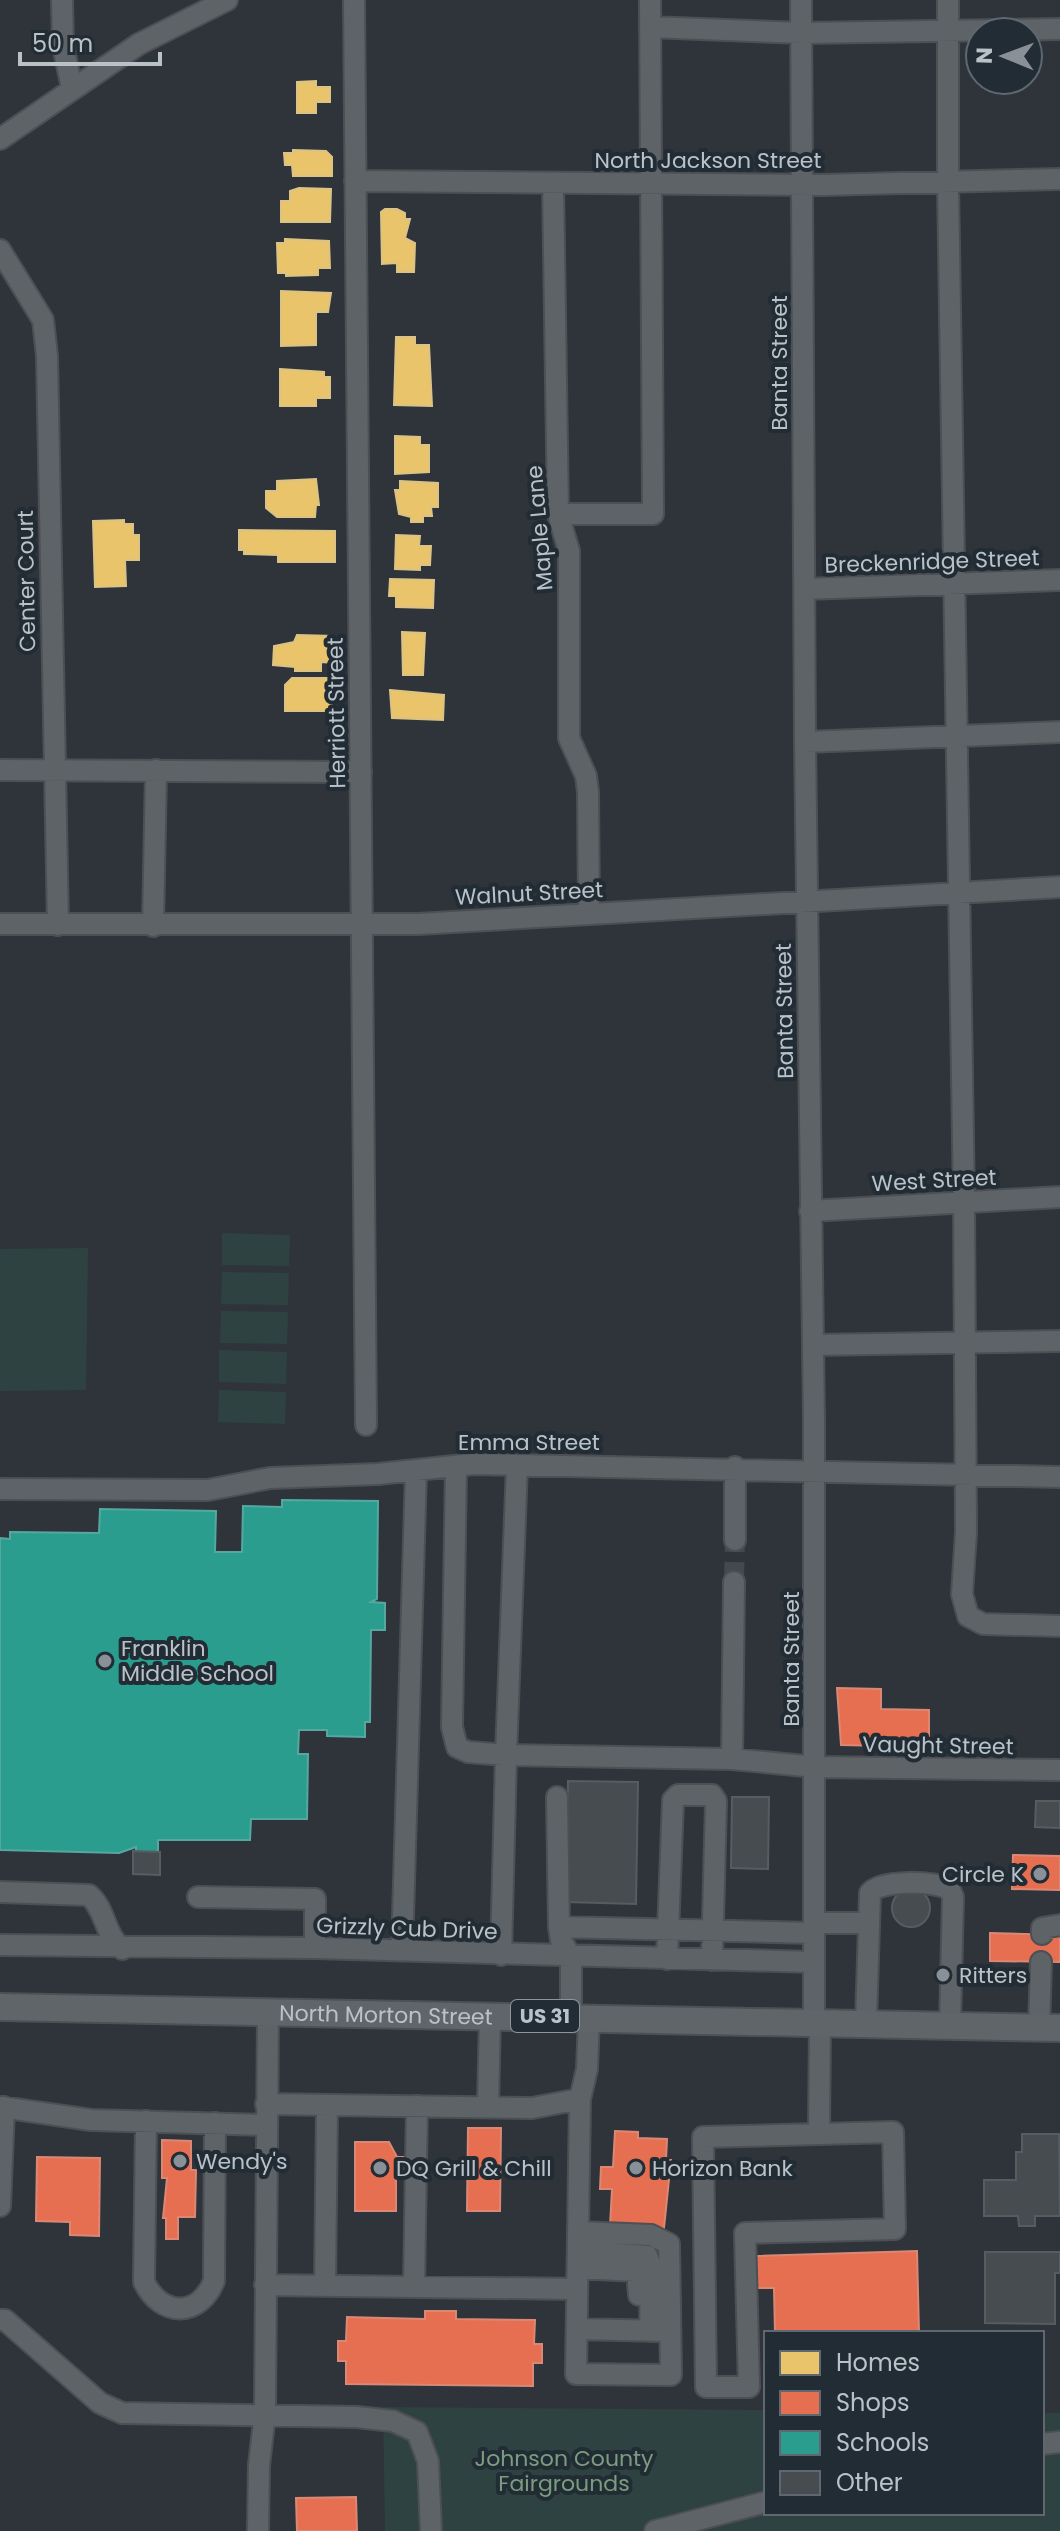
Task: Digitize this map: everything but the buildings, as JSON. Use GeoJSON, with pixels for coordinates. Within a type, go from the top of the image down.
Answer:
{"type":"FeatureCollection","features":[{"type":"Feature","properties":{"kind":"main road","name":"North Morton Street"},"geometry":{"type":"LineString","coordinates":[[0,2007],[1050,2028]]}},
{"type":"Feature","properties":{"kind":"street"},"geometry":{"type":"LineString","coordinates":[[62,0],[63,46],[72,88]]}},
{"type":"Feature","properties":{"kind":"street"},"geometry":{"type":"LineString","coordinates":[[0,139],[139,44],[227,0]]}},
{"type":"Feature","properties":{"kind":"street","name":"Herriott Street"},"geometry":{"type":"LineString","coordinates":[[354,0],[366,1425]]}},
{"type":"Feature","properties":{"kind":"street"},"geometry":{"type":"LineString","coordinates":[[558,514],[653,514],[650,0]]}},
{"type":"Feature","properties":{"kind":"street","name":"Banta Street"},"geometry":{"type":"LineString","coordinates":[[801,0],[816,1767],[813,1962],[819,2134]]}},
{"type":"Feature","properties":{"kind":"street"},"geometry":{"type":"LineString","coordinates":[[948,0],[948,183],[957,584],[964,1202],[962,1594],[968,1616],[983,1624],[1060,1626]]}},
{"type":"Feature","properties":{"kind":"street"},"geometry":{"type":"LineString","coordinates":[[650,27],[802,33],[1060,29]]}},
{"type":"Feature","properties":{"kind":"street","name":"North Jackson Street"},"geometry":{"type":"LineString","coordinates":[[355,181],[802,185],[1060,179]]}},
{"type":"Feature","properties":{"kind":"street","name":"Maple Lane"},"geometry":{"type":"LineString","coordinates":[[553,183],[558,514],[569,551],[569,738],[586,776],[588,792],[589,913]]}},
{"type":"Feature","properties":{"kind":"street","name":"Center Court"},"geometry":{"type":"LineString","coordinates":[[0,250],[43,320],[47,356],[58,925]]}},
{"type":"Feature","properties":{"kind":"street","name":"Breckenridge Street"},"geometry":{"type":"LineString","coordinates":[[805,589],[1060,580]]}},
{"type":"Feature","properties":{"kind":"street"},"geometry":{"type":"LineString","coordinates":[[805,742],[1060,732]]}},
{"type":"Feature","properties":{"kind":"street"},"geometry":{"type":"LineString","coordinates":[[0,770],[361,772]]}},
{"type":"Feature","properties":{"kind":"street"},"geometry":{"type":"LineString","coordinates":[[153,926],[156,770]]}},
{"type":"Feature","properties":{"kind":"street","name":"Walnut Street"},"geometry":{"type":"LineString","coordinates":[[0,924],[362,925],[960,895],[1060,887]]}},
{"type":"Feature","properties":{"kind":"street","name":"West Street"},"geometry":{"type":"LineString","coordinates":[[810,1211],[1060,1197]]}},
{"type":"Feature","properties":{"kind":"street"},"geometry":{"type":"LineString","coordinates":[[813,1345],[1060,1341]]}},
{"type":"Feature","properties":{"kind":"street"},"geometry":{"type":"LineString","coordinates":[[501,1955],[517,1465]]}},
{"type":"Feature","properties":{"kind":"street","name":"Emma Street"},"geometry":{"type":"LineString","coordinates":[[0,1489],[208,1490],[270,1478],[517,1465],[735,1467],[814,1472],[1060,1477]]}},
{"type":"Feature","properties":{"kind":"street","name":"Vaught Street"},"geometry":{"type":"LineString","coordinates":[[456,1466],[452,1727],[457,1747],[468,1752],[506,1755],[777,1760],[816,1767],[1060,1770]]}},
{"type":"Feature","properties":{"kind":"street"},"geometry":{"type":"LineString","coordinates":[[735,1467],[735,1540]]}},
{"type":"Feature","properties":{"kind":"street"},"geometry":{"type":"LineString","coordinates":[[402,1951],[416,1470]]}},
{"type":"Feature","properties":{"kind":"street"},"geometry":{"type":"LineString","coordinates":[[732,1759],[734,1582]]}},
{"type":"Feature","properties":{"kind":"street"},"geometry":{"type":"LineString","coordinates":[[667,1959],[673,1800],[678,1795],[712,1795],[716,1801],[712,1960]]}},
{"type":"Feature","properties":{"kind":"street"},"geometry":{"type":"LineString","coordinates":[[557,1797],[559,1927],[571,1957],[587,2069],[580,2099],[576,2374],[671,2375],[637,2271],[578,2248]]}},
{"type":"Feature","properties":{"kind":"street"},"geometry":{"type":"LineString","coordinates":[[866,2023],[867,1903],[875,1886],[936,1884],[950,1890],[953,1897],[950,2025]]}},
{"type":"Feature","properties":{"kind":"street"},"geometry":{"type":"LineString","coordinates":[[0,1892],[89,1895],[98,1903],[107,1932],[122,1949]]}},
{"type":"Feature","properties":{"kind":"street"},"geometry":{"type":"LineString","coordinates":[[198,1897],[315,1899],[315,1948]]}},
{"type":"Feature","properties":{"kind":"street"},"geometry":{"type":"LineString","coordinates":[[559,1927],[713,1930],[813,1928],[867,1923]]}},
{"type":"Feature","properties":{"kind":"street","name":"Grizzly Cub Drive"},"geometry":{"type":"LineString","coordinates":[[0,1945],[122,1949],[315,1948],[813,1962]]}},
{"type":"Feature","properties":{"kind":"street"},"geometry":{"type":"LineString","coordinates":[[1041,1962],[1050,2028]]}},
{"type":"Feature","properties":{"kind":"street"},"geometry":{"type":"LineString","coordinates":[[258,2531],[258,2476],[265,2413],[268,2011]]}},
{"type":"Feature","properties":{"kind":"street"},"geometry":{"type":"LineString","coordinates":[[488,2107],[490,2015]]}},
{"type":"Feature","properties":{"kind":"street"},"geometry":{"type":"LineString","coordinates":[[0,2206],[2,2107],[91,2120],[215,2123],[327,2105],[532,2108],[580,2099]]}},
{"type":"Feature","properties":{"kind":"street"},"geometry":{"type":"LineString","coordinates":[[325,2286],[327,2105]]}},
{"type":"Feature","properties":{"kind":"street"},"geometry":{"type":"LineString","coordinates":[[414,2286],[417,2106]]}},
{"type":"Feature","properties":{"kind":"street"},"geometry":{"type":"LineString","coordinates":[[146,2121],[144,2282],[151,2298],[165,2307],[182,2309],[202,2300],[214,2281],[215,2123]]}},
{"type":"Feature","properties":{"kind":"street"},"geometry":{"type":"LineString","coordinates":[[893,2132],[895,2229],[745,2233],[749,2387],[706,2387],[703,2137],[819,2134],[893,2132]]}},
{"type":"Feature","properties":{"kind":"street"},"geometry":{"type":"LineString","coordinates":[[578,2248],[651,2245],[659,2250],[655,2331]]}},
{"type":"Feature","properties":{"kind":"street"},"geometry":{"type":"LineString","coordinates":[[265,2285],[577,2289]]}},
{"type":"Feature","properties":{"kind":"street"},"geometry":{"type":"LineString","coordinates":[[0,2320],[5,2320],[100,2403],[122,2413],[265,2413],[393,2421],[417,2432],[428,2461],[431,2531]]}},
{"type":"Feature","properties":{"kind":"street"},"geometry":{"type":"LineString","coordinates":[[577,2329],[655,2331]]}},
{"type":"Feature","properties":{"kind":"street"},"geometry":{"type":"LineString","coordinates":[[655,2531],[764,2503]]}},
{"type":"Feature","properties":{"kind":"green space"},"geometry":{"type":"Polygon","coordinates":[[[222,1233],[290,1235],[289,1266],[222,1265],[222,1233]]]}},
{"type":"Feature","properties":{"kind":"green space"},"geometry":{"type":"Polygon","coordinates":[[[88,1248],[86,1390],[0,1391],[0,1249],[88,1248]]]}},
{"type":"Feature","properties":{"kind":"green space"},"geometry":{"type":"Polygon","coordinates":[[[222,1272],[289,1273],[288,1305],[221,1304],[222,1272]]]}},
{"type":"Feature","properties":{"kind":"green space"},"geometry":{"type":"Polygon","coordinates":[[[221,1311],[288,1312],[287,1344],[220,1343],[221,1311]]]}},
{"type":"Feature","properties":{"kind":"green space"},"geometry":{"type":"Polygon","coordinates":[[[219,1350],[287,1352],[286,1384],[219,1382],[219,1350]]]}},
{"type":"Feature","properties":{"kind":"green space"},"geometry":{"type":"Polygon","coordinates":[[[219,1390],[286,1392],[285,1424],[218,1422],[219,1390]]]}},
{"type":"Feature","properties":{"kind":"green space","name":"Johnson County Fairgrounds"},"geometry":{"type":"Polygon","coordinates":[[[383,2407],[764,2410],[764,2515],[1044,2515],[1044,2413],[1060,2413],[1060,2531],[385,2531],[383,2407]]]}},
{"type":"Feature","properties":{"kind":"tunnel"},"geometry":{"type":"LineString","coordinates":[[734,1582],[735,1540]]}},
{"type":"Feature","properties":{"kind":"place","name":"Franklin Middle School"},"geometry":{"type":"Point","coordinates":[105,1661]}},
{"type":"Feature","properties":{"kind":"place","name":"Circle K"},"geometry":{"type":"Point","coordinates":[1040,1874]}},
{"type":"Feature","properties":{"kind":"place","name":"Ritters"},"geometry":{"type":"Point","coordinates":[943,1975]}},
{"type":"Feature","properties":{"kind":"place","name":"Wendy's"},"geometry":{"type":"Point","coordinates":[180,2161]}},
{"type":"Feature","properties":{"kind":"place","name":"DQ Grill & Chill"},"geometry":{"type":"Point","coordinates":[380,2168]}},
{"type":"Feature","properties":{"kind":"place","name":"Horizon Bank"},"geometry":{"type":"Point","coordinates":[636,2168]}}]}
